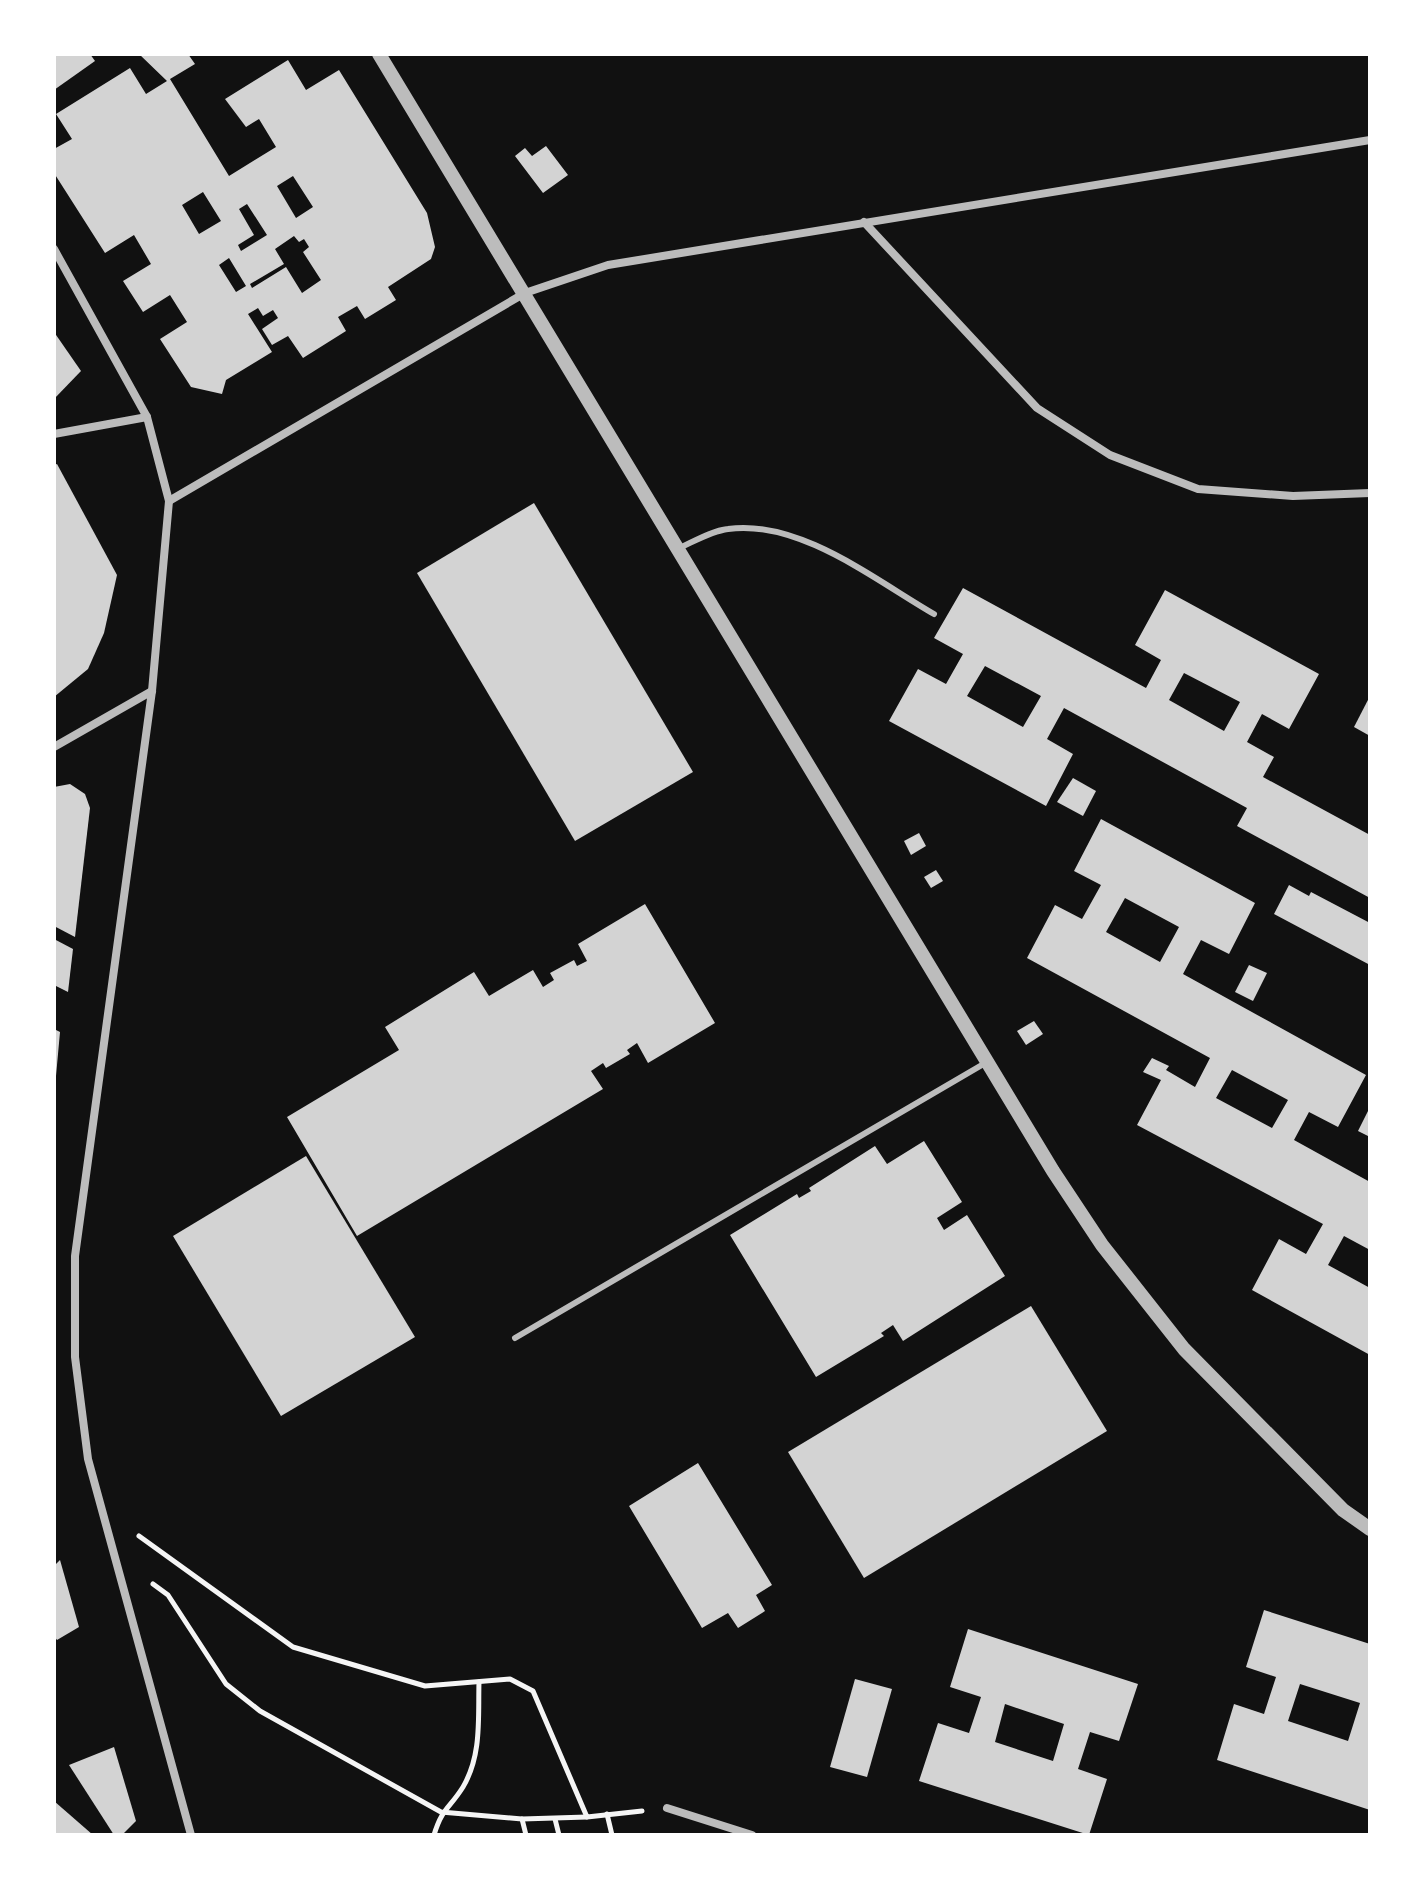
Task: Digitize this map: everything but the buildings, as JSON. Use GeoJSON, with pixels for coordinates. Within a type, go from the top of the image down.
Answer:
{"type":"FeatureCollection","features":[{"type":"Feature","properties":{"kind":"street"},"geometry":{"type":"LineString","coordinates":[[379,54],[987,1062],[1102,1245],[1184,1349],[1343,1510],[1370,1529]]}},
{"type":"Feature","properties":{"kind":"street"},"geometry":{"type":"LineString","coordinates":[[169,501],[525,293],[608,265],[1370,140]]}},
{"type":"Feature","properties":{"kind":"street"},"geometry":{"type":"LineString","coordinates":[[864,222],[1037,408],[1110,455],[1198,489],[1293,496],[1370,493]]}},
{"type":"Feature","properties":{"kind":"street"},"geometry":{"type":"LineString","coordinates":[[54,249],[147,417],[169,501],[152,691],[75,1256],[75,1357],[88,1459],[191,1835]]}},
{"type":"Feature","properties":{"kind":"street"},"geometry":{"type":"LineString","coordinates":[[54,434],[147,417]]}},
{"type":"Feature","properties":{"kind":"street"},"geometry":{"type":"LineString","coordinates":[[54,747],[152,691]]}},
{"type":"Feature","properties":{"kind":"street"},"geometry":{"type":"LineString","coordinates":[[667,1808],[752,1835]]}},
{"type":"Feature","properties":{"kind":"lane"},"geometry":{"type":"LineString","coordinates":[[677,549],[726,529],[765,528],[807,541],[934,614]]}},
{"type":"Feature","properties":{"kind":"lane"},"geometry":{"type":"LineString","coordinates":[[515,1338],[987,1062]]}},
{"type":"Feature","properties":{"kind":"path"},"geometry":{"type":"LineString","coordinates":[[103,1510],[293,1647],[425,1686],[510,1679],[533,1691],[587,1817]]}},
{"type":"Feature","properties":{"kind":"path"},"geometry":{"type":"LineString","coordinates":[[114,1554],[168,1595],[226,1684],[248,1702],[441,1812],[555,1819],[667,1808]]}},
{"type":"Feature","properties":{"kind":"path"},"geometry":{"type":"LineString","coordinates":[[434,1835],[441,1812],[462,1787],[477,1752],[479,1682]]}},
{"type":"Feature","properties":{"kind":"path"},"geometry":{"type":"LineString","coordinates":[[607,1814],[612,1835]]}},
{"type":"Feature","properties":{"kind":"path"},"geometry":{"type":"LineString","coordinates":[[522,1819],[526,1835]]}},
{"type":"Feature","properties":{"kind":"path"},"geometry":{"type":"LineString","coordinates":[[555,1819],[559,1835]]}}]}
